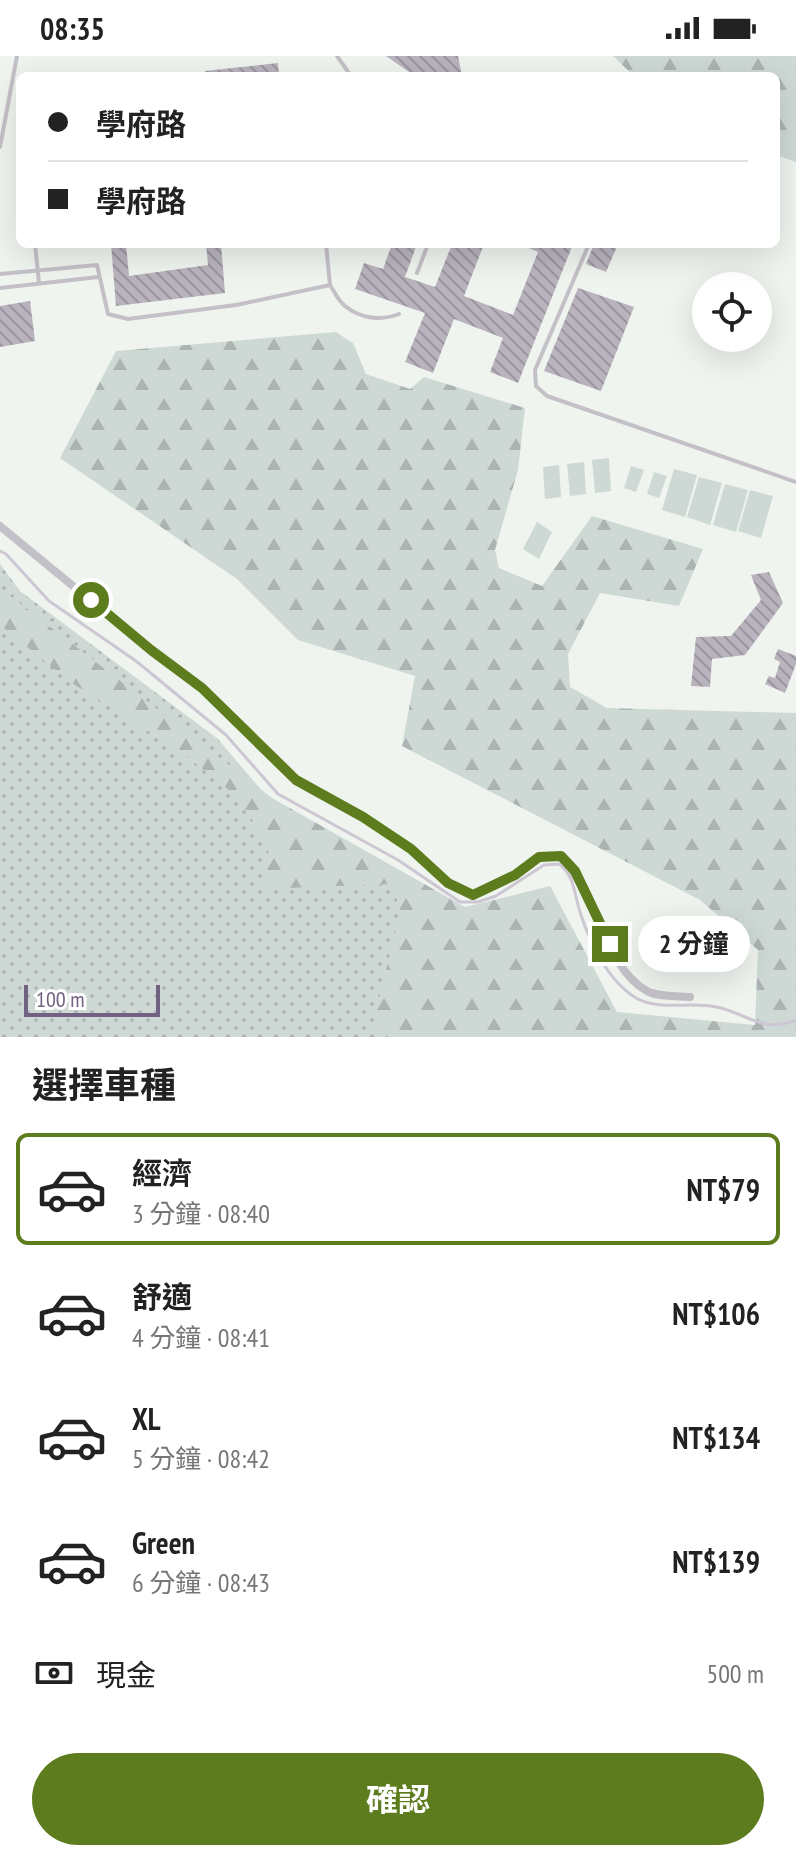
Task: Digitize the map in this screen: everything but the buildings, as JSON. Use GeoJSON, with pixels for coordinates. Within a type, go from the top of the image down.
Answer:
{"type":"FeatureCollection","features":[{"type":"Feature","properties":{"kind":"street"},"geometry":{"type":"LineString","coordinates":[[0,526],[202,688],[296,780],[363,817],[411,849],[448,883],[473,895],[515,875],[539,857],[561,856],[575,871],[620,966],[648,993],[690,997]]}},
{"type":"Feature","properties":{"kind":"lane"},"geometry":{"type":"LineString","coordinates":[[0,147],[17,56]]}},
{"type":"Feature","properties":{"kind":"lane"},"geometry":{"type":"LineString","coordinates":[[35,248],[39,283]]}},
{"type":"Feature","properties":{"kind":"lane"},"geometry":{"type":"LineString","coordinates":[[326,248],[330,285],[344,306],[373,319],[387,319],[399,314]]}},
{"type":"Feature","properties":{"kind":"lane"},"geometry":{"type":"LineString","coordinates":[[417,273],[426,248]]}},
{"type":"Feature","properties":{"kind":"lane"},"geometry":{"type":"LineString","coordinates":[[587,248],[535,370],[536,386],[547,396],[796,482]]}},
{"type":"Feature","properties":{"kind":"lane"},"geometry":{"type":"LineString","coordinates":[[0,274],[97,265],[108,314],[128,319],[236,305],[330,285]]}},
{"type":"Feature","properties":{"kind":"lane"},"geometry":{"type":"LineString","coordinates":[[0,288],[98,277]]}},
{"type":"Feature","properties":{"kind":"green space"},"geometry":{"type":"Polygon","coordinates":[[[613,56],[796,56],[796,162],[780,156],[780,72],[630,72],[613,56]]]}},
{"type":"Feature","properties":{"kind":"green space"},"geometry":{"type":"Polygon","coordinates":[[[336,332],[353,343],[366,374],[410,389],[424,377],[525,408],[518,470],[495,550],[499,568],[542,586],[592,516],[703,549],[679,606],[600,593],[568,654],[570,687],[607,708],[796,713],[796,1037],[389,1037],[373,1024],[400,912],[393,884],[259,889],[270,845],[235,795],[184,754],[72,683],[0,625],[0,588],[272,798],[465,907],[550,886],[617,1012],[755,1025],[758,950],[700,900],[402,746],[415,676],[298,640],[237,579],[60,458],[116,351],[336,332]]]}},
{"type":"Feature","properties":{"kind":"green space"},"geometry":{"type":"Polygon","coordinates":[[[609,458],[611,491],[595,493],[592,460],[609,458]]]}},
{"type":"Feature","properties":{"kind":"green space"},"geometry":{"type":"Polygon","coordinates":[[[584,462],[586,494],[570,496],[567,464],[584,462]]]}},
{"type":"Feature","properties":{"kind":"green space"},"geometry":{"type":"Polygon","coordinates":[[[559,465],[561,497],[545,499],[543,467],[559,465]]]}},
{"type":"Feature","properties":{"kind":"green space"},"geometry":{"type":"Polygon","coordinates":[[[631,466],[644,470],[636,492],[624,488],[631,466]]]}},
{"type":"Feature","properties":{"kind":"green space"},"geometry":{"type":"Polygon","coordinates":[[[674,469],[697,475],[685,517],[662,510],[674,469]]]}},
{"type":"Feature","properties":{"kind":"green space"},"geometry":{"type":"Polygon","coordinates":[[[654,472],[667,476],[659,498],[647,494],[654,472]]]}},
{"type":"Feature","properties":{"kind":"green space"},"geometry":{"type":"Polygon","coordinates":[[[699,477],[722,483],[710,525],[687,517],[699,477]]]}},
{"type":"Feature","properties":{"kind":"green space"},"geometry":{"type":"Polygon","coordinates":[[[725,484],[748,490],[736,532],[713,525],[725,484]]]}},
{"type":"Feature","properties":{"kind":"green space"},"geometry":{"type":"Polygon","coordinates":[[[750,490],[773,496],[761,538],[738,531],[750,490]]]}},
{"type":"Feature","properties":{"kind":"green space"},"geometry":{"type":"Polygon","coordinates":[[[537,522],[552,532],[539,559],[523,549],[537,522]]]}},
{"type":"Feature","properties":{"kind":"green space"},"geometry":{"type":"Polygon","coordinates":[[[0,564],[20,591],[218,739],[268,798],[467,910],[430,1037],[0,1037],[0,564]]]}},
{"type":"Feature","properties":{"kind":"waterway"},"geometry":{"type":"LineString","coordinates":[[0,551],[49,601],[136,661],[226,735],[278,794],[398,860],[460,902],[478,902],[496,896],[544,865],[559,864],[571,880],[584,924],[601,960],[617,982],[636,998],[656,1004],[711,1006],[766,1024],[785,1024],[796,1020]]}},
{"type":"Feature","properties":{"kind":"route"},"geometry":{"type":"LineString","coordinates":[[91,600],[202,688],[296,780],[363,817],[411,849],[448,883],[462,891],[473,895],[515,875],[539,857],[561,856],[575,871],[610,944]]}}]}
